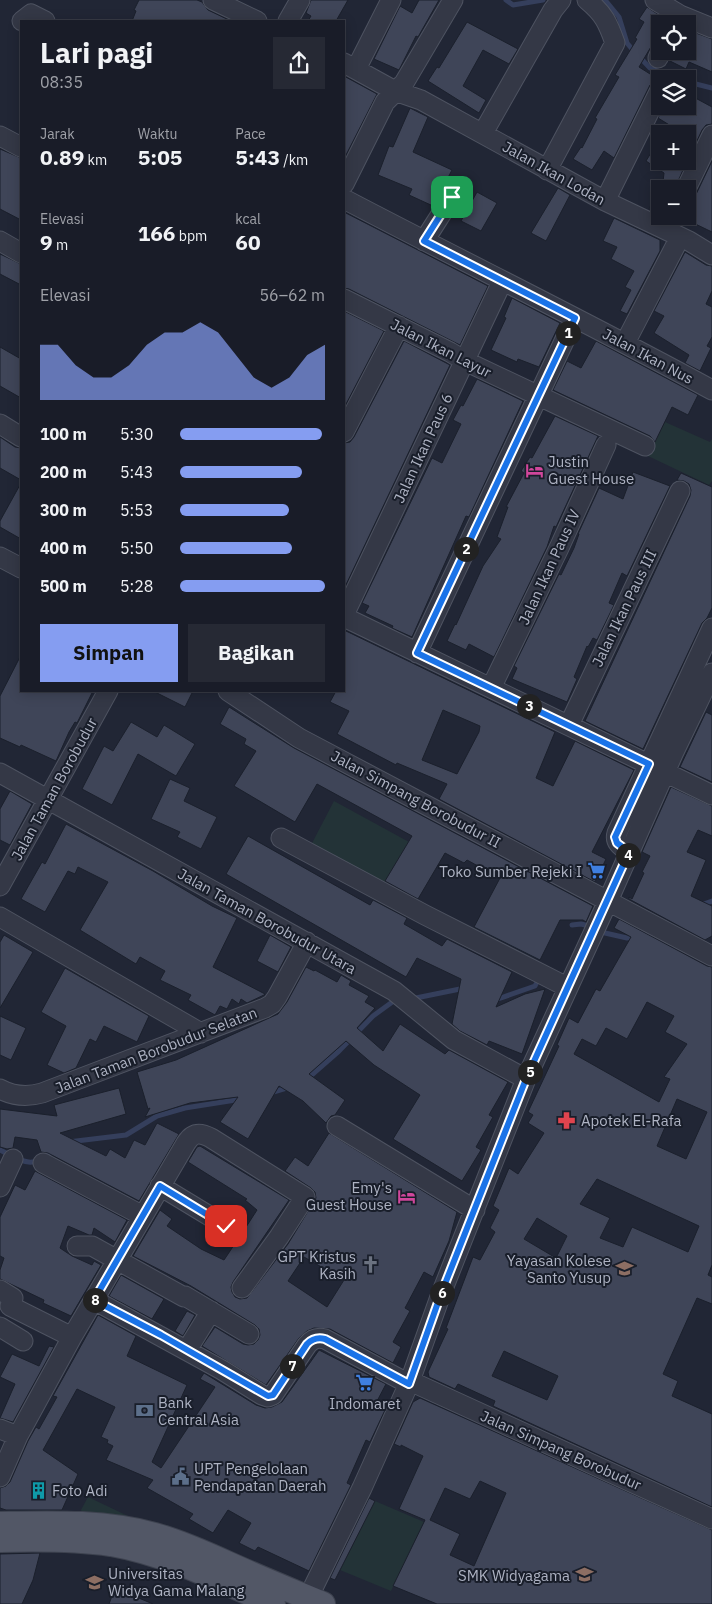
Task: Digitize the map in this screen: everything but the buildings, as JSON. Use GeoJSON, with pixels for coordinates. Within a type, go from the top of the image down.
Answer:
{"type":"FeatureCollection","features":[{"type":"Feature","properties":{"kind":"main road"},"geometry":{"type":"LineString","coordinates":[[0,1524],[49,1523],[126,1528],[274,1604]]}},
{"type":"Feature","properties":{"kind":"main road"},"geometry":{"type":"LineString","coordinates":[[0,1540],[50,1540],[112,1544],[176,1552],[316,1601]]}},
{"type":"Feature","properties":{"kind":"street"},"geometry":{"type":"LineString","coordinates":[[213,0],[255,20]]}},
{"type":"Feature","properties":{"kind":"street"},"geometry":{"type":"LineString","coordinates":[[289,20],[300,0]]}},
{"type":"Feature","properties":{"kind":"street"},"geometry":{"type":"LineString","coordinates":[[350,66],[391,0]]}},
{"type":"Feature","properties":{"kind":"street"},"geometry":{"type":"LineString","coordinates":[[345,185],[385,102],[404,83],[453,0]]}},
{"type":"Feature","properties":{"kind":"street"},"geometry":{"type":"LineString","coordinates":[[483,133],[553,10],[561,0]]}},
{"type":"Feature","properties":{"kind":"street"},"geometry":{"type":"LineString","coordinates":[[547,170],[615,43],[607,20],[587,0]]}},
{"type":"Feature","properties":{"kind":"street"},"geometry":{"type":"LineString","coordinates":[[655,0],[712,28]]}},
{"type":"Feature","properties":{"kind":"street"},"geometry":{"type":"LineString","coordinates":[[23,20],[30,14],[44,20]]}},
{"type":"Feature","properties":{"kind":"street","name":"Jalan Ikan Lodan"},"geometry":{"type":"LineString","coordinates":[[350,66],[396,91],[421,100],[605,201],[672,228],[712,255]]}},
{"type":"Feature","properties":{"kind":"street"},"geometry":{"type":"LineString","coordinates":[[605,201],[651,108]]}},
{"type":"Feature","properties":{"kind":"street"},"geometry":{"type":"LineString","coordinates":[[690,180],[712,135]]}},
{"type":"Feature","properties":{"kind":"street"},"geometry":{"type":"LineString","coordinates":[[0,136],[20,147]]}},
{"type":"Feature","properties":{"kind":"street","name":"Jalan Ikan Nus"},"geometry":{"type":"LineString","coordinates":[[345,188],[424,241],[625,343],[712,390]]}},
{"type":"Feature","properties":{"kind":"street"},"geometry":{"type":"LineString","coordinates":[[424,241],[452,197]]}},
{"type":"Feature","properties":{"kind":"street"},"geometry":{"type":"LineString","coordinates":[[625,343],[672,228]]}},
{"type":"Feature","properties":{"kind":"street"},"geometry":{"type":"LineString","coordinates":[[0,242],[20,252]]}},
{"type":"Feature","properties":{"kind":"street","name":"Jalan Ikan Paus 6"},"geometry":{"type":"LineString","coordinates":[[345,614],[502,282]]}},
{"type":"Feature","properties":{"kind":"street","name":"Jalan Ikan Layur"},"geometry":{"type":"LineString","coordinates":[[345,300],[450,352],[464,361],[602,424],[645,446]]}},
{"type":"Feature","properties":{"kind":"street"},"geometry":{"type":"LineString","coordinates":[[417,653],[575,318]]}},
{"type":"Feature","properties":{"kind":"street"},"geometry":{"type":"LineString","coordinates":[[345,430],[398,326]]}},
{"type":"Feature","properties":{"kind":"street"},"geometry":{"type":"LineString","coordinates":[[0,424],[20,436]]}},
{"type":"Feature","properties":{"kind":"street","name":"Jalan Ikan Paus IV"},"geometry":{"type":"LineString","coordinates":[[491,688],[559,548],[606,445]]}},
{"type":"Feature","properties":{"kind":"street","name":"Jalan Ikan Paus III"},"geometry":{"type":"LineString","coordinates":[[568,725],[680,491]]}},
{"type":"Feature","properties":{"kind":"street"},"geometry":{"type":"LineString","coordinates":[[0,557],[20,567]]}},
{"type":"Feature","properties":{"kind":"street"},"geometry":{"type":"LineString","coordinates":[[345,617],[712,795]]}},
{"type":"Feature","properties":{"kind":"street"},"geometry":{"type":"LineString","coordinates":[[657,768],[712,628]]}},
{"type":"Feature","properties":{"kind":"street"},"geometry":{"type":"LineString","coordinates":[[316,1601],[362,1488],[409,1383],[441,1294],[526,1079],[629,852],[617,843],[615,837],[712,672]]}},
{"type":"Feature","properties":{"kind":"street","name":"Jalan Taman Borobudur"},"geometry":{"type":"LineString","coordinates":[[0,886],[107,692]]}},
{"type":"Feature","properties":{"kind":"street","name":"Jalan Simpang Borobudur II"},"geometry":{"type":"LineString","coordinates":[[230,692],[299,738],[712,956]]}},
{"type":"Feature","properties":{"kind":"street","name":"Jalan Taman Borobudur Utara"},"geometry":{"type":"LineString","coordinates":[[0,773],[394,991],[454,1040],[526,1079]]}},
{"type":"Feature","properties":{"kind":"street"},"geometry":{"type":"LineString","coordinates":[[281,838],[425,915],[567,987]]}},
{"type":"Feature","properties":{"kind":"street"},"geometry":{"type":"LineString","coordinates":[[0,917],[200,1034]]}},
{"type":"Feature","properties":{"kind":"street","name":"Jalan Taman Borobudur Selatan"},"geometry":{"type":"LineString","coordinates":[[0,1089],[19,1095],[31,1096],[42,1093],[200,1034],[272,1004],[307,942]]}},
{"type":"Feature","properties":{"kind":"street"},"geometry":{"type":"LineString","coordinates":[[337,1126],[475,1210]]}},
{"type":"Feature","properties":{"kind":"street"},"geometry":{"type":"LineString","coordinates":[[0,1477],[18,1436],[72,1337],[186,1142],[195,1134],[204,1134],[305,1197],[242,1288]]}},
{"type":"Feature","properties":{"kind":"street"},"geometry":{"type":"LineString","coordinates":[[0,1187],[13,1160]]}},
{"type":"Feature","properties":{"kind":"street"},"geometry":{"type":"LineString","coordinates":[[43,1163],[142,1216]]}},
{"type":"Feature","properties":{"kind":"street"},"geometry":{"type":"LineString","coordinates":[[160,1186],[226,1226]]}},
{"type":"Feature","properties":{"kind":"street"},"geometry":{"type":"LineString","coordinates":[[77,1246],[92,1246],[185,1296],[249,1334]]}},
{"type":"Feature","properties":{"kind":"street"},"geometry":{"type":"LineString","coordinates":[[0,1290],[13,1298],[10,1306],[72,1337]]}},
{"type":"Feature","properties":{"kind":"street"},"geometry":{"type":"LineString","coordinates":[[94,1300],[187,1350],[211,1311]]}},
{"type":"Feature","properties":{"kind":"street"},"geometry":{"type":"LineString","coordinates":[[0,1327],[23,1341]]}},
{"type":"Feature","properties":{"kind":"street","name":"Jalan Simpang Borobudur"},"geometry":{"type":"LineString","coordinates":[[187,1350],[268,1396],[273,1395],[307,1344],[311,1340],[318,1338],[325,1339],[409,1383],[712,1519]]}},
{"type":"Feature","properties":{"kind":"street"},"geometry":{"type":"LineString","coordinates":[[0,1429],[18,1436]]}},
{"type":"Feature","properties":{"kind":"shaded area"},"geometry":{"type":"Polygon","coordinates":[[[665,422],[710,442],[712,439],[712,481],[709,485],[648,456],[665,422]]]}},
{"type":"Feature","properties":{"kind":"shaded area"},"geometry":{"type":"Polygon","coordinates":[[[334,801],[409,842],[382,886],[310,847],[334,801]]]}},
{"type":"Feature","properties":{"kind":"shaded area"},"geometry":{"type":"Polygon","coordinates":[[[88,1497],[128,1516],[82,1513],[81,1510],[88,1497]]]}},
{"type":"Feature","properties":{"kind":"shaded area"},"geometry":{"type":"Polygon","coordinates":[[[375,1501],[424,1522],[391,1591],[340,1570],[375,1501]]]}},
{"type":"Feature","properties":{"kind":"waterway"},"geometry":{"type":"LineString","coordinates":[[506,0],[513,5],[543,0]]}},
{"type":"Feature","properties":{"kind":"waterway"},"geometry":{"type":"LineString","coordinates":[[605,0],[619,17],[627,43],[650,68],[655,70]]}},
{"type":"Feature","properties":{"kind":"waterway"},"geometry":{"type":"LineString","coordinates":[[696,84],[712,88]]}},
{"type":"Feature","properties":{"kind":"waterway"},"geometry":{"type":"LineString","coordinates":[[701,905],[712,901]]}},
{"type":"Feature","properties":{"kind":"waterway"},"geometry":{"type":"LineString","coordinates":[[572,925],[581,924],[589,926]]}},
{"type":"Feature","properties":{"kind":"waterway"},"geometry":{"type":"LineString","coordinates":[[605,933],[627,938],[637,936]]}},
{"type":"Feature","properties":{"kind":"waterway"},"geometry":{"type":"LineString","coordinates":[[495,1000],[536,984]]}},
{"type":"Feature","properties":{"kind":"waterway"},"geometry":{"type":"LineString","coordinates":[[411,999],[460,989],[464,990]]}},
{"type":"Feature","properties":{"kind":"waterway"},"geometry":{"type":"LineString","coordinates":[[307,1079],[339,1051],[373,1016],[395,1000],[398,1000]]}},
{"type":"Feature","properties":{"kind":"waterway"},"geometry":{"type":"LineString","coordinates":[[270,1093],[290,1087]]}},
{"type":"Feature","properties":{"kind":"waterway"},"geometry":{"type":"LineString","coordinates":[[68,1142],[126,1135],[157,1116],[185,1108],[242,1099]]}},
{"type":"Feature","properties":{"kind":"waterway"},"geometry":{"type":"LineString","coordinates":[[0,1150],[28,1162],[40,1160],[54,1150]]}},
{"type":"Feature","properties":{"kind":"place","name":"Justin Guest House"},"geometry":{"type":"Point","coordinates":[534,470]}},
{"type":"Feature","properties":{"kind":"place","name":"Toko Sumber Rejeki I"},"geometry":{"type":"Point","coordinates":[596,871]}},
{"type":"Feature","properties":{"kind":"place","name":"Apotek El-Rafa"},"geometry":{"type":"Point","coordinates":[567,1120]}},
{"type":"Feature","properties":{"kind":"place","name":"Emy's Guest House"},"geometry":{"type":"Point","coordinates":[406,1196]}},
{"type":"Feature","properties":{"kind":"place","name":"GPT Kristus Kasih"},"geometry":{"type":"Point","coordinates":[370,1265]}},
{"type":"Feature","properties":{"kind":"place","name":"Yayasan Kolese Santo Yusup"},"geometry":{"type":"Point","coordinates":[625,1269]}},
{"type":"Feature","properties":{"kind":"place","name":"Indomaret"},"geometry":{"type":"Point","coordinates":[365,1382]}},
{"type":"Feature","properties":{"kind":"place","name":"Bank Central Asia"},"geometry":{"type":"Point","coordinates":[144,1411]}},
{"type":"Feature","properties":{"kind":"place","name":"UPT Pengelolaan Pendapatan Daerah"},"geometry":{"type":"Point","coordinates":[180,1477]}},
{"type":"Feature","properties":{"kind":"place","name":"Foto Adi"},"geometry":{"type":"Point","coordinates":[38,1490]}},
{"type":"Feature","properties":{"kind":"place","name":"SMK Widyagama"},"geometry":{"type":"Point","coordinates":[584,1575]}},
{"type":"Feature","properties":{"kind":"place","name":"Universitas Widya Gama Malang"},"geometry":{"type":"Point","coordinates":[94,1582]}},
{"type":"Feature","properties":{"kind":"route"},"geometry":{"type":"LineString","coordinates":[[226,1226],[160,1186],[94,1300],[161,1335],[268,1396],[273,1395],[307,1344],[311,1340],[318,1338],[325,1339],[409,1384],[441,1294],[526,1079],[629,852],[617,843],[615,837],[649,764],[417,653],[575,318],[424,241],[452,197]]}}]}
